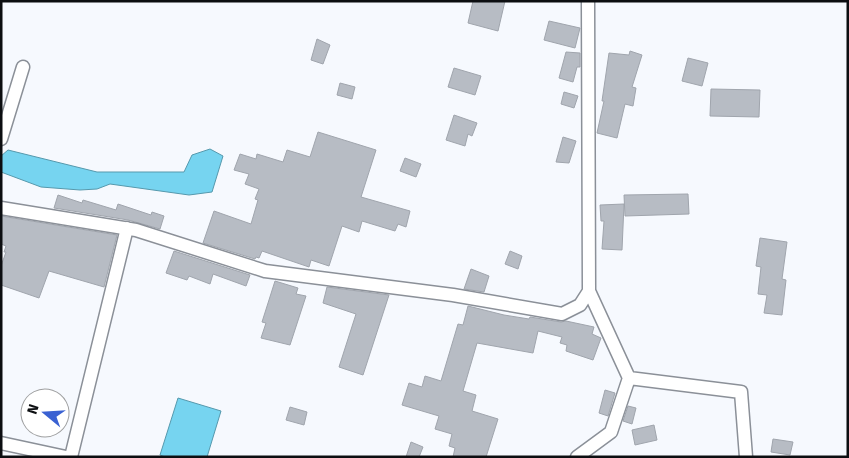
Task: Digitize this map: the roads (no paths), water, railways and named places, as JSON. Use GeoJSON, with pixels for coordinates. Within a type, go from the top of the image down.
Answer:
{"type":"FeatureCollection","features":[{"type":"Feature","properties":{"kind":"street"},"geometry":{"type":"LineString","coordinates":[[577,457],[611,432],[629,378],[589,291],[588,1]]}},
{"type":"Feature","properties":{"kind":"street"},"geometry":{"type":"LineString","coordinates":[[1,139],[22,66]]}},
{"type":"Feature","properties":{"kind":"street"},"geometry":{"type":"LineString","coordinates":[[1,208],[136,230],[265,272],[453,295],[562,314],[580,305],[589,291]]}},
{"type":"Feature","properties":{"kind":"street"},"geometry":{"type":"LineString","coordinates":[[71,457],[126,228]]}},
{"type":"Feature","properties":{"kind":"street"},"geometry":{"type":"LineString","coordinates":[[629,378],[741,392],[746,457]]}},
{"type":"Feature","properties":{"kind":"street"},"geometry":{"type":"LineString","coordinates":[[1,443],[66,457]]}},
{"type":"Feature","properties":{"kind":"water"},"geometry":{"type":"Polygon","coordinates":[[[210,149],[223,156],[212,192],[189,195],[110,184],[97,189],[80,190],[41,187],[1,172],[1,156],[8,150],[97,172],[184,172],[192,155],[210,149]]]}},
{"type":"Feature","properties":{"kind":"water"},"geometry":{"type":"Polygon","coordinates":[[[178,398],[221,411],[207,457],[165,457],[160,455],[178,398]]]}}]}
